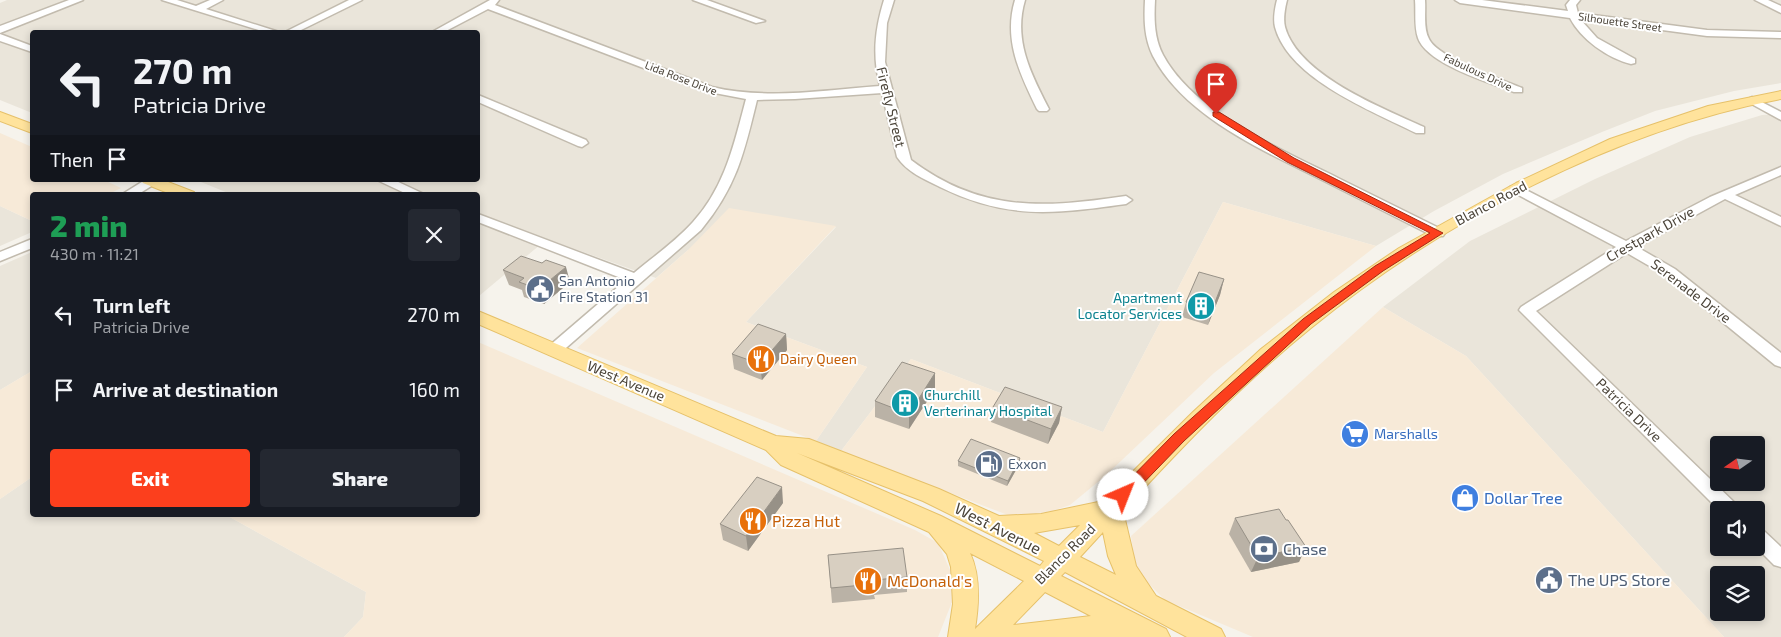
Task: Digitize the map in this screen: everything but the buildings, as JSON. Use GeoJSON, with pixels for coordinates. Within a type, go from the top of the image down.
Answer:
{"type":"FeatureCollection","features":[{"type":"Feature","properties":{"kind":"main road","name":"Blanco Road"},"geometry":{"type":"LineString","coordinates":[[984,637],[1174,443],[1307,321],[1371,274],[1438,233],[1515,190],[1598,149],[1676,120],[1716,108],[1781,95]]}},
{"type":"Feature","properties":{"kind":"main road"},"geometry":{"type":"LineString","coordinates":[[0,116],[30,128]]}},
{"type":"Feature","properties":{"kind":"main road"},"geometry":{"type":"LineString","coordinates":[[159,182],[181,192]]}},
{"type":"Feature","properties":{"kind":"main road","name":"West Avenue"},"geometry":{"type":"LineString","coordinates":[[480,318],[774,444],[801,445],[931,495],[994,524],[1212,637]]}},
{"type":"Feature","properties":{"kind":"main road","name":"West Avenue"},"geometry":{"type":"LineString","coordinates":[[774,444],[789,459],[933,523],[1043,577],[1148,632]]}},
{"type":"Feature","properties":{"kind":"main road"},"geometry":{"type":"LineString","coordinates":[[994,524],[1019,526],[1046,524],[1111,508],[1124,570],[1133,586],[1155,608]]}},
{"type":"Feature","properties":{"kind":"main road"},"geometry":{"type":"LineString","coordinates":[[933,523],[956,549],[964,577],[965,614],[962,637]]}},
{"type":"Feature","properties":{"kind":"main road"},"geometry":{"type":"LineString","coordinates":[[1010,637],[1061,628],[1094,625],[1148,632]]}},
{"type":"Feature","properties":{"kind":"street"},"geometry":{"type":"LineString","coordinates":[[0,30],[78,0]]}},
{"type":"Feature","properties":{"kind":"street"},"geometry":{"type":"LineString","coordinates":[[167,0],[267,30]]}},
{"type":"Feature","properties":{"kind":"street"},"geometry":{"type":"LineString","coordinates":[[197,9],[218,0]]}},
{"type":"Feature","properties":{"kind":"street"},"geometry":{"type":"LineString","coordinates":[[294,30],[357,0]]}},
{"type":"Feature","properties":{"kind":"street"},"geometry":{"type":"LineString","coordinates":[[698,0],[760,21]]}},
{"type":"Feature","properties":{"kind":"street","name":"Firefly Street"},"geometry":{"type":"LineString","coordinates":[[889,0],[879,37],[879,65],[903,157],[907,163],[959,193],[994,205],[1033,210],[1057,210],[1126,200]]}},
{"type":"Feature","properties":{"kind":"street"},"geometry":{"type":"LineString","coordinates":[[1020,0],[1015,19],[1015,35],[1020,60],[1043,109]]}},
{"type":"Feature","properties":{"kind":"street"},"geometry":{"type":"LineString","coordinates":[[1150,0],[1149,26],[1153,44],[1161,61],[1172,75],[1206,107],[1290,160],[1438,233]]}},
{"type":"Feature","properties":{"kind":"street"},"geometry":{"type":"LineString","coordinates":[[1282,0],[1279,25],[1297,56],[1338,88],[1420,130]]}},
{"type":"Feature","properties":{"kind":"street","name":"Fabulous Drive"},"geometry":{"type":"LineString","coordinates":[[1420,0],[1422,32],[1424,41],[1430,48],[1450,60],[1518,90]]}},
{"type":"Feature","properties":{"kind":"street","name":"Silhouette Street"},"geometry":{"type":"LineString","coordinates":[[1460,0],[1707,33],[1781,35]]}},
{"type":"Feature","properties":{"kind":"street"},"geometry":{"type":"LineString","coordinates":[[1575,0],[1570,5],[1572,16],[1577,26],[1590,38],[1631,61]]}},
{"type":"Feature","properties":{"kind":"street"},"geometry":{"type":"LineString","coordinates":[[1760,0],[1781,10]]}},
{"type":"Feature","properties":{"kind":"street"},"geometry":{"type":"LineString","coordinates":[[441,30],[492,3]]}},
{"type":"Feature","properties":{"kind":"street","name":"Lida Rose Drive"},"geometry":{"type":"LineString","coordinates":[[492,3],[509,12],[708,89],[732,95],[752,97],[885,89]]}},
{"type":"Feature","properties":{"kind":"street"},"geometry":{"type":"LineString","coordinates":[[0,37],[30,48]]}},
{"type":"Feature","properties":{"kind":"street"},"geometry":{"type":"LineString","coordinates":[[554,350],[696,226],[722,195],[735,165],[752,97]]}},
{"type":"Feature","properties":{"kind":"street"},"geometry":{"type":"LineString","coordinates":[[480,99],[582,143]]}},
{"type":"Feature","properties":{"kind":"street"},"geometry":{"type":"LineString","coordinates":[[1752,100],[1781,117]]}},
{"type":"Feature","properties":{"kind":"street","name":"Crestpark Drive"},"geometry":{"type":"LineString","coordinates":[[1526,310],[1625,247],[1726,194],[1781,171]]}},
{"type":"Feature","properties":{"kind":"street"},"geometry":{"type":"LineString","coordinates":[[133,192],[151,182]]}},
{"type":"Feature","properties":{"kind":"street"},"geometry":{"type":"LineString","coordinates":[[388,182],[413,192]]}},
{"type":"Feature","properties":{"kind":"street","name":"Serenade Drive"},"geometry":{"type":"LineString","coordinates":[[1515,190],[1670,272],[1781,361]]}},
{"type":"Feature","properties":{"kind":"street"},"geometry":{"type":"LineString","coordinates":[[1726,194],[1781,222]]}},
{"type":"Feature","properties":{"kind":"street"},"geometry":{"type":"LineString","coordinates":[[480,219],[636,280]]}},
{"type":"Feature","properties":{"kind":"street"},"geometry":{"type":"LineString","coordinates":[[0,258],[30,243]]}},
{"type":"Feature","properties":{"kind":"street","name":"Patricia Drive"},"geometry":{"type":"LineString","coordinates":[[1526,310],[1722,501]]}},
{"type":"Feature","properties":{"kind":"street"},"geometry":{"type":"LineString","coordinates":[[1765,544],[1781,559]]}},
{"type":"Feature","properties":{"kind":"shaded area"},"geometry":{"type":"Polygon","coordinates":[[[7,0],[1781,0],[1781,83],[1734,91],[1655,111],[1602,132],[1503,174],[1434,211],[1376,246],[1223,202],[1103,432],[911,359],[841,451],[816,441],[867,367],[746,322],[836,227],[688,250],[656,278],[547,239],[480,295],[480,192],[226,192],[201,182],[480,182],[480,30],[30,30],[30,112],[0,100],[0,3],[7,0]]]}},
{"type":"Feature","properties":{"kind":"shaded area"},"geometry":{"type":"Polygon","coordinates":[[[1781,114],[1781,637],[1724,637],[1466,356],[1383,307],[1470,241],[1595,179],[1690,137],[1762,115],[1781,114]]]}},
{"type":"Feature","properties":{"kind":"shaded area"},"geometry":{"type":"Polygon","coordinates":[[[0,133],[30,146],[30,182],[108,182],[121,188],[113,192],[30,192],[30,220],[0,206],[0,133]]]}},
{"type":"Feature","properties":{"kind":"shaded area"},"geometry":{"type":"Polygon","coordinates":[[[1223,202],[1376,246],[1214,373],[1104,477],[1070,505],[1052,511],[1013,517],[841,451],[911,359],[1103,432],[1223,202]]]}},
{"type":"Feature","properties":{"kind":"shaded area"},"geometry":{"type":"Polygon","coordinates":[[[0,206],[30,220],[30,233],[0,246],[0,206]]]}},
{"type":"Feature","properties":{"kind":"shaded area"},"geometry":{"type":"Polygon","coordinates":[[[729,208],[836,226],[746,322],[867,367],[816,441],[577,348],[688,250],[729,208]]]}},
{"type":"Feature","properties":{"kind":"shaded area"},"geometry":{"type":"Polygon","coordinates":[[[30,253],[30,372],[0,390],[0,266],[30,253]]]}},
{"type":"Feature","properties":{"kind":"shaded area"},"geometry":{"type":"Polygon","coordinates":[[[1383,307],[1466,356],[1724,637],[1253,637],[1165,600],[1136,571],[1131,536],[1383,307]]]}},
{"type":"Feature","properties":{"kind":"shaded area"},"geometry":{"type":"Polygon","coordinates":[[[480,343],[915,530],[938,543],[950,570],[952,602],[938,637],[344,637],[363,617],[366,592],[230,517],[480,517],[480,343]]]}},
{"type":"Feature","properties":{"kind":"shaded area"},"geometry":{"type":"Polygon","coordinates":[[[30,372],[30,478],[0,499],[0,390],[30,372]]]}},
{"type":"Feature","properties":{"kind":"shaded area"},"geometry":{"type":"Polygon","coordinates":[[[30,478],[30,517],[230,517],[366,592],[363,617],[344,637],[0,637],[0,499],[30,478]]]}},
{"type":"Feature","properties":{"kind":"place","name":"San Antonio Fire Station 31"},"geometry":{"type":"Point","coordinates":[540,289]}},
{"type":"Feature","properties":{"kind":"place","name":"Apartment Locator Services"},"geometry":{"type":"Point","coordinates":[1201,306]}},
{"type":"Feature","properties":{"kind":"place","name":"Dairy Queen"},"geometry":{"type":"Point","coordinates":[761,359]}},
{"type":"Feature","properties":{"kind":"place","name":"Churchill Verterinary Hospital"},"geometry":{"type":"Point","coordinates":[905,403]}},
{"type":"Feature","properties":{"kind":"place","name":"Marshalls"},"geometry":{"type":"Point","coordinates":[1355,434]}},
{"type":"Feature","properties":{"kind":"place","name":"Exxon"},"geometry":{"type":"Point","coordinates":[989,464]}},
{"type":"Feature","properties":{"kind":"place","name":"Dollar Tree"},"geometry":{"type":"Point","coordinates":[1465,498]}},
{"type":"Feature","properties":{"kind":"place","name":"Pizza Hut"},"geometry":{"type":"Point","coordinates":[753,521]}},
{"type":"Feature","properties":{"kind":"place","name":"Chase"},"geometry":{"type":"Point","coordinates":[1264,549]}},
{"type":"Feature","properties":{"kind":"place","name":"The UPS Store"},"geometry":{"type":"Point","coordinates":[1549,580]}},
{"type":"Feature","properties":{"kind":"place","name":"McDonald's"},"geometry":{"type":"Point","coordinates":[868,581]}},
{"type":"Feature","properties":{"kind":"route"},"geometry":{"type":"LineString","coordinates":[[1123,495],[1168,448],[1307,321],[1379,269],[1438,233],[1290,160],[1216,114]]}}]}
